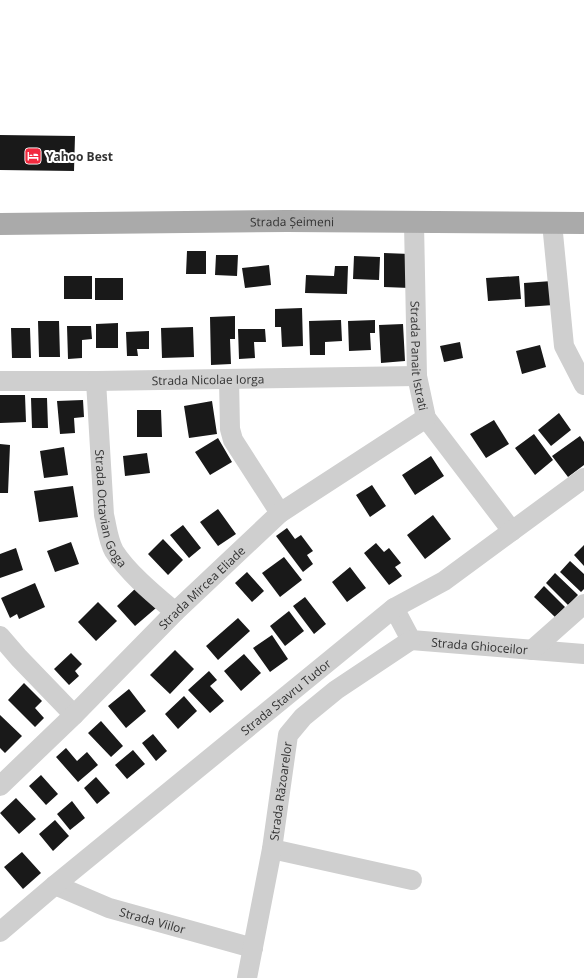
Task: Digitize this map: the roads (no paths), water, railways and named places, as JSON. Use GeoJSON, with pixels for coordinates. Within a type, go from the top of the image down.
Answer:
{"type":"FeatureCollection","features":[{"type":"Feature","properties":{"kind":"main road","name":"Strada Șeimeni"},"geometry":{"type":"LineString","coordinates":[[0,224],[287,221],[584,223]]}},
{"type":"Feature","properties":{"kind":"street","name":"Strada Panait Istrati"},"geometry":{"type":"LineString","coordinates":[[414,223],[417,376],[426,418],[512,531]]}},
{"type":"Feature","properties":{"kind":"street"},"geometry":{"type":"LineString","coordinates":[[552,223],[564,346],[584,384]]}},
{"type":"Feature","properties":{"kind":"street","name":"Strada Nicolae Iorga"},"geometry":{"type":"LineString","coordinates":[[0,381],[417,376]]}},
{"type":"Feature","properties":{"kind":"street"},"geometry":{"type":"LineString","coordinates":[[229,379],[230,429],[233,440],[280,513]]}},
{"type":"Feature","properties":{"kind":"street","name":"Strada Octavian Goga"},"geometry":{"type":"LineString","coordinates":[[96,381],[104,515],[108,536],[114,550],[124,562],[175,612]]}},
{"type":"Feature","properties":{"kind":"street","name":"Strada Mircea Eliade"},"geometry":{"type":"LineString","coordinates":[[0,786],[74,715],[175,612],[280,513],[426,418]]}},
{"type":"Feature","properties":{"kind":"street","name":"Strada Stavru Tudor"},"geometry":{"type":"LineString","coordinates":[[0,932],[55,885],[394,608],[444,582],[584,478]]}},
{"type":"Feature","properties":{"kind":"street"},"geometry":{"type":"LineString","coordinates":[[532,650],[584,604]]}},
{"type":"Feature","properties":{"kind":"street"},"geometry":{"type":"LineString","coordinates":[[394,608],[411,640]]}},
{"type":"Feature","properties":{"kind":"street"},"geometry":{"type":"LineString","coordinates":[[0,636],[74,715]]}},
{"type":"Feature","properties":{"kind":"street","name":"Strada Ghioceilor"},"geometry":{"type":"LineString","coordinates":[[411,640],[584,654]]}},
{"type":"Feature","properties":{"kind":"street","name":"Strada Răzoarelor"},"geometry":{"type":"LineString","coordinates":[[247,978],[272,848],[288,735],[303,717],[336,690],[411,640]]}},
{"type":"Feature","properties":{"kind":"street"},"geometry":{"type":"LineString","coordinates":[[272,848],[412,880]]}},
{"type":"Feature","properties":{"kind":"street","name":"Strada Viilor"},"geometry":{"type":"LineString","coordinates":[[55,885],[109,908],[253,948]]}},
{"type":"Feature","properties":{"kind":"place","name":"Yahoo Best"},"geometry":{"type":"Point","coordinates":[33,156]}}]}
